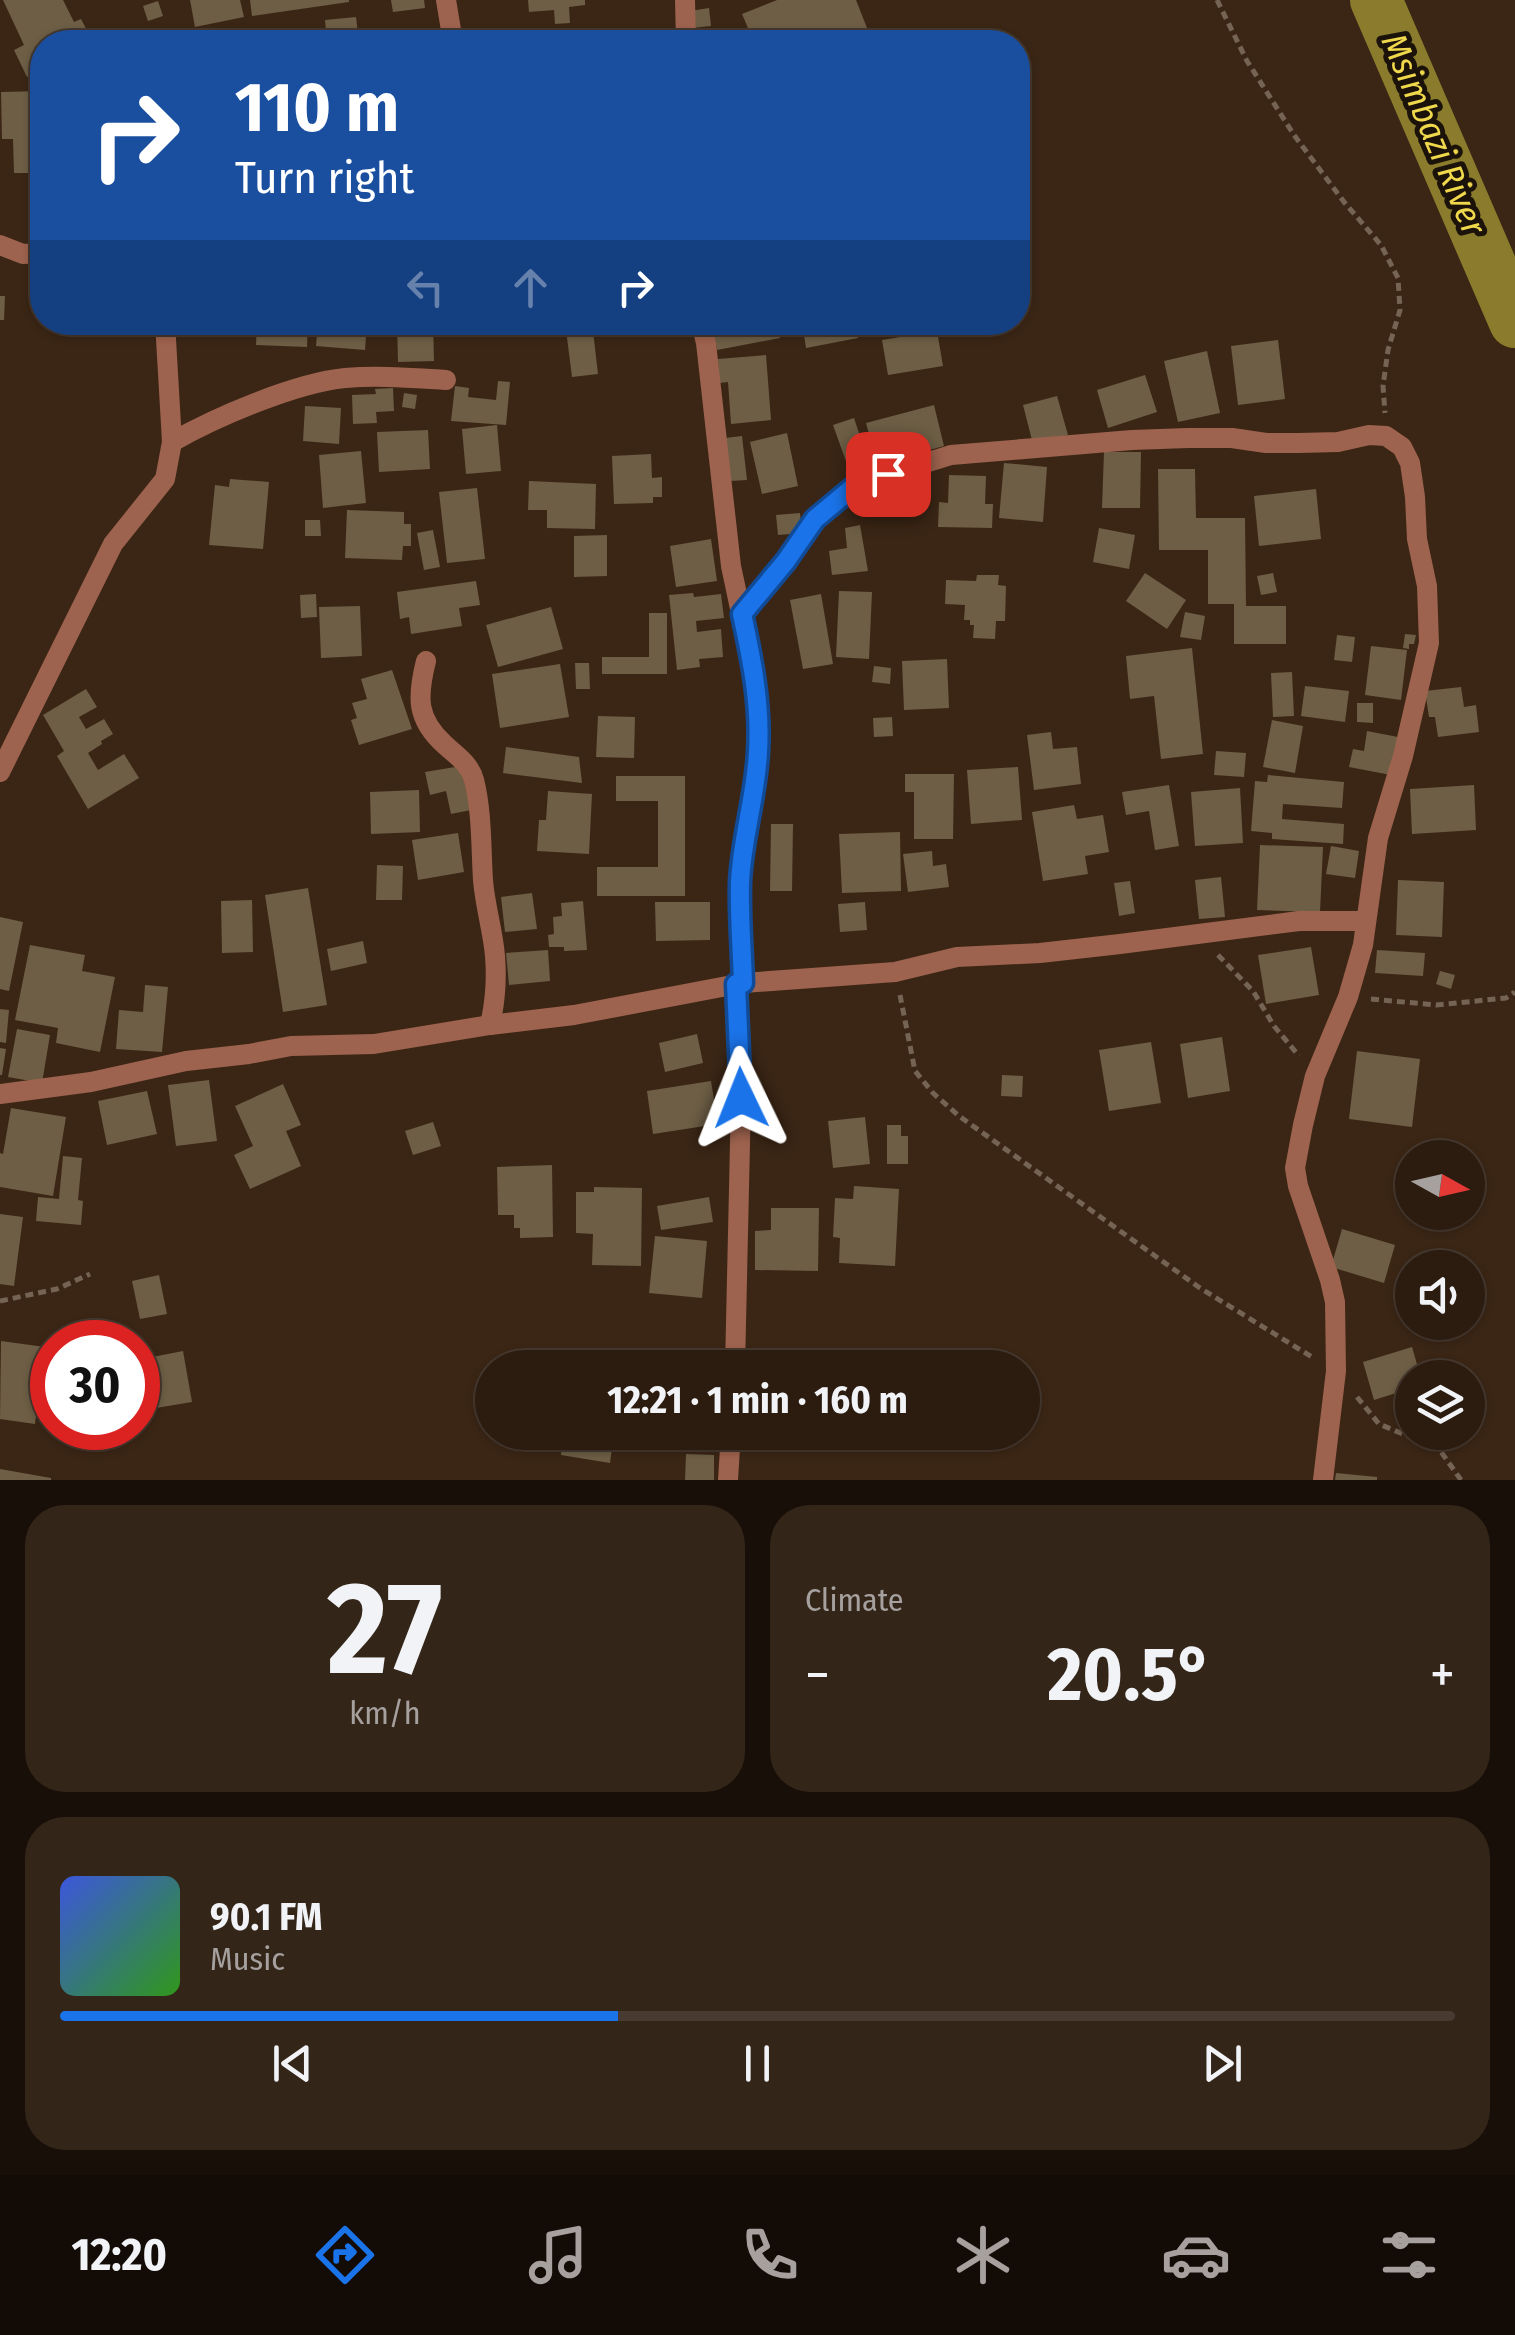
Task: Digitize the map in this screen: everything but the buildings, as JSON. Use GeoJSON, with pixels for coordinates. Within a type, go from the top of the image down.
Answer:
{"type":"FeatureCollection","features":[{"type":"Feature","properties":{"kind":"street"},"geometry":{"type":"LineString","coordinates":[[446,0],[451,30]]}},
{"type":"Feature","properties":{"kind":"street"},"geometry":{"type":"LineString","coordinates":[[686,0],[686,30]]}},
{"type":"Feature","properties":{"kind":"street"},"geometry":{"type":"LineString","coordinates":[[0,245],[30,254]]}},
{"type":"Feature","properties":{"kind":"street"},"geometry":{"type":"LineString","coordinates":[[0,772],[113,544],[165,479],[172,442],[166,335]]}},
{"type":"Feature","properties":{"kind":"street"},"geometry":{"type":"LineString","coordinates":[[704,335],[731,566],[757,688],[759,725],[740,883],[741,1098],[735,1350]]}},
{"type":"Feature","properties":{"kind":"street"},"geometry":{"type":"LineString","coordinates":[[172,442],[202,425],[342,378],[446,380]]}},
{"type":"Feature","properties":{"kind":"street"},"geometry":{"type":"LineString","coordinates":[[742,614],[815,519],[857,484],[950,455],[1132,440],[1232,438],[1299,443],[1386,436],[1402,447],[1410,463],[1429,643],[1403,756],[1378,838],[1363,945],[1348,997],[1315,1076],[1296,1168],[1334,1302],[1336,1371],[1322,1480]]}},
{"type":"Feature","properties":{"kind":"street"},"geometry":{"type":"LineString","coordinates":[[426,662],[420,706],[428,725],[474,776],[495,956],[495,1000],[490,1026]]}},
{"type":"Feature","properties":{"kind":"street"},"geometry":{"type":"LineString","coordinates":[[0,1094],[291,1046],[374,1044],[574,1015],[740,984],[895,972],[957,957],[1040,952],[1299,921],[1365,921]]}},
{"type":"Feature","properties":{"kind":"street"},"geometry":{"type":"LineString","coordinates":[[728,1480],[730,1450]]}},
{"type":"Feature","properties":{"kind":"path"},"geometry":{"type":"LineString","coordinates":[[1217,0],[1248,61],[1294,136],[1381,245],[1398,278],[1400,310],[1383,386],[1386,436]]}},
{"type":"Feature","properties":{"kind":"path"},"geometry":{"type":"LineString","coordinates":[[1199,935],[1253,991],[1274,1026],[1315,1076]]}},
{"type":"Feature","properties":{"kind":"path"},"geometry":{"type":"LineString","coordinates":[[895,972],[915,1071],[933,1094],[1200,1288],[1336,1371],[1379,1424],[1440,1449],[1462,1480]]}},
{"type":"Feature","properties":{"kind":"path"},"geometry":{"type":"LineString","coordinates":[[1348,997],[1436,1005],[1506,998],[1515,992]]}},
{"type":"Feature","properties":{"kind":"path"},"geometry":{"type":"LineString","coordinates":[[0,1301],[57,1289],[90,1274]]}},
{"type":"Feature","properties":{"kind":"waterway","name":"Msimbazi River"},"geometry":{"type":"LineString","coordinates":[[1376,0],[1515,322]]}},
{"type":"Feature","properties":{"kind":"route"},"geometry":{"type":"LineString","coordinates":[[741,1098],[736,984],[743,983],[740,883],[759,725],[757,688],[742,614],[815,519],[857,484],[888,474]]}}]}
